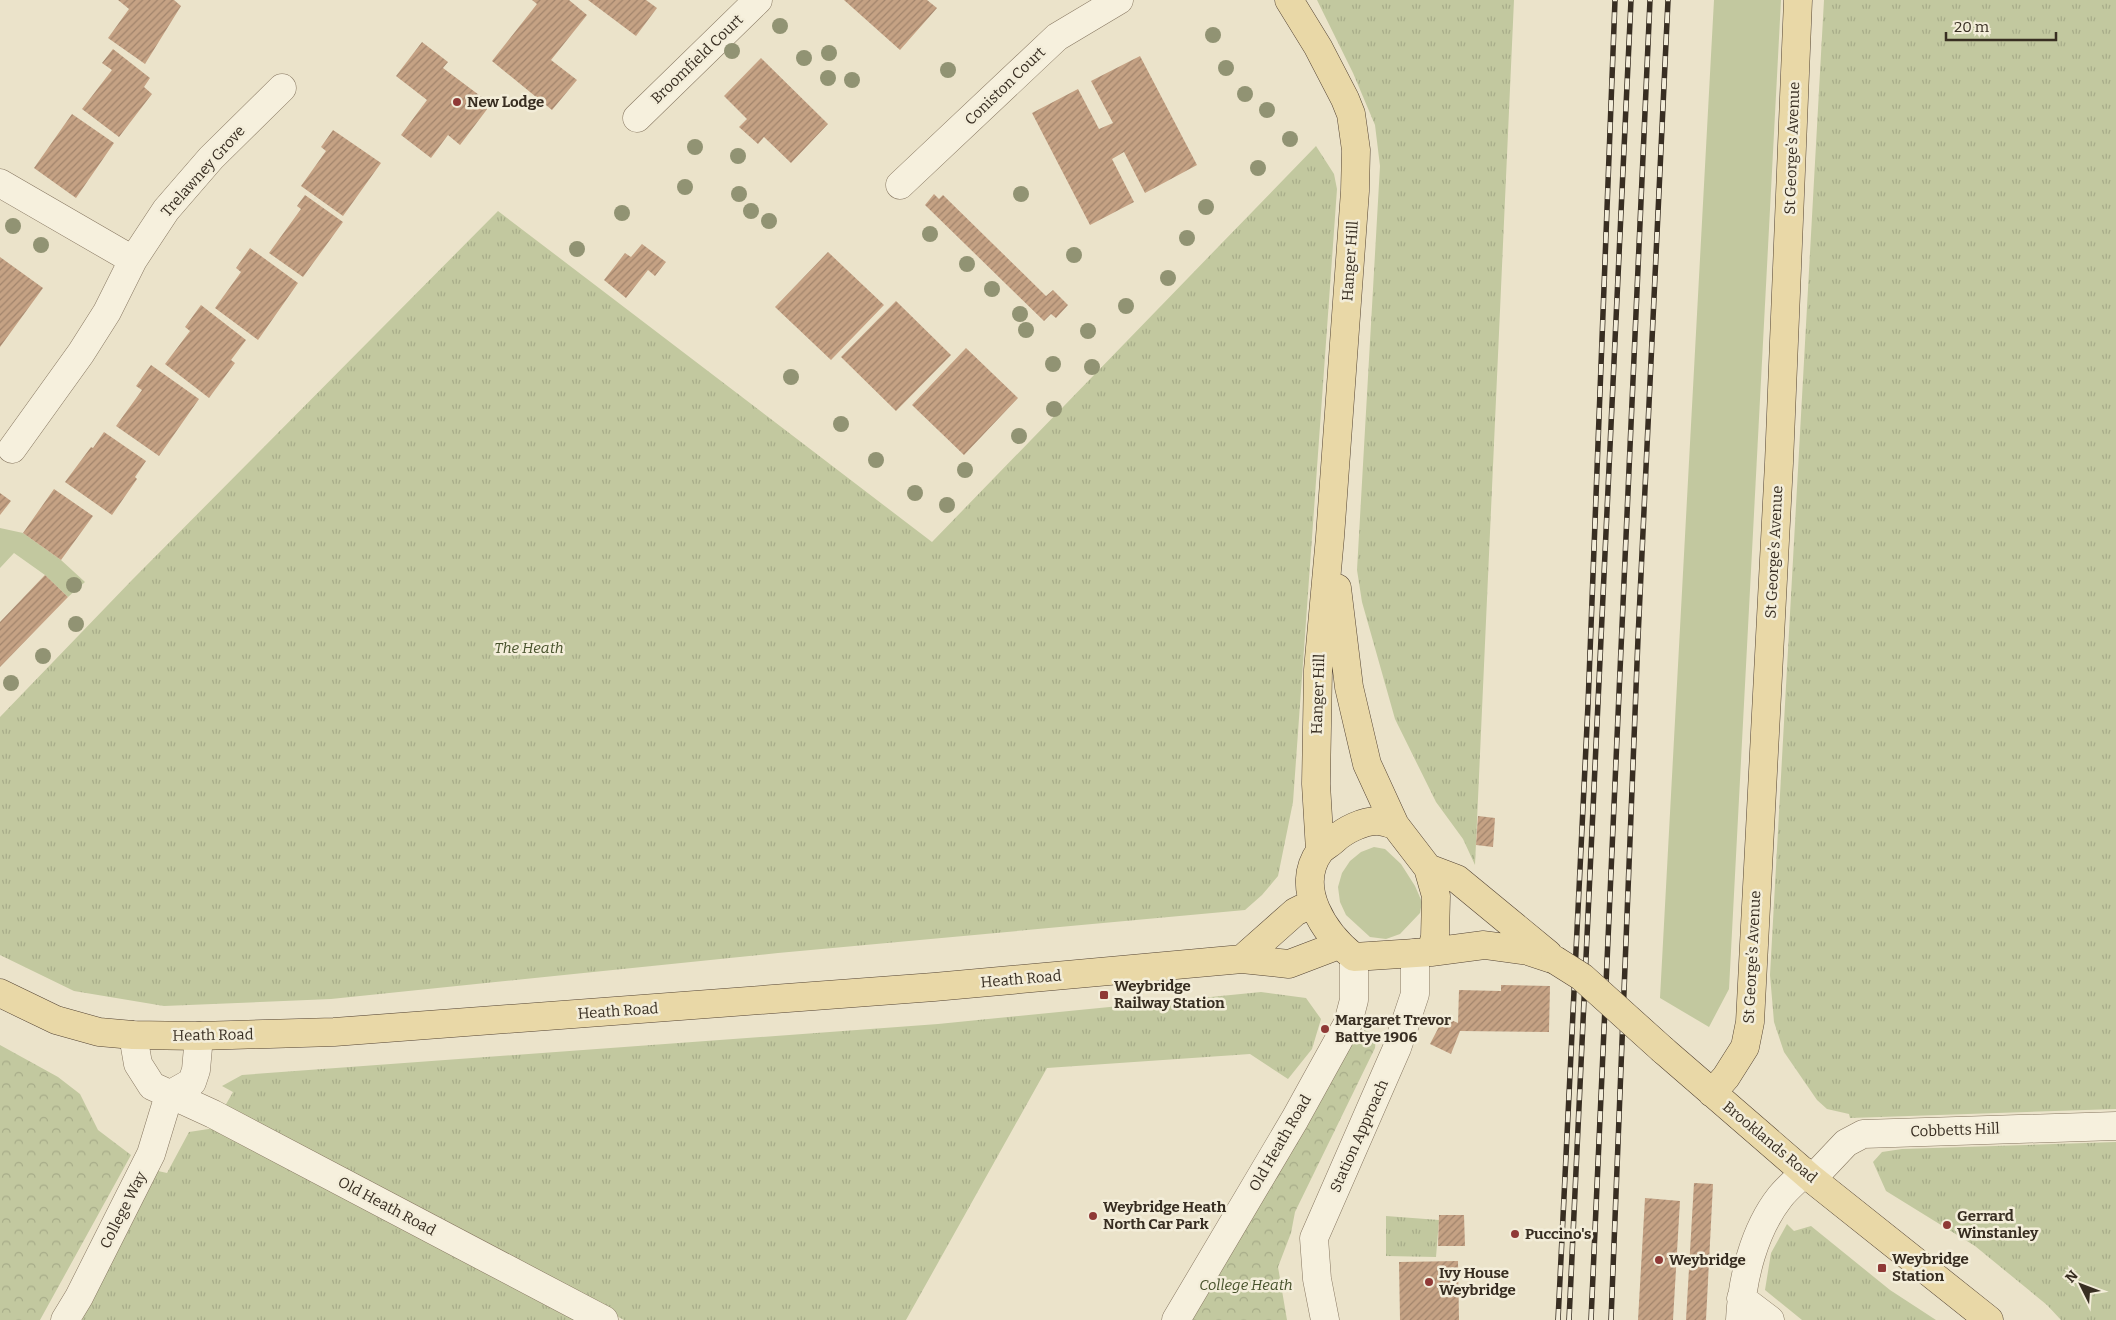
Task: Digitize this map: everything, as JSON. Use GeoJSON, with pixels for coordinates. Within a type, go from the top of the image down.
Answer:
{"type":"FeatureCollection","features":[{"type":"Feature","properties":{"kind":"main road","name":"Hanger Hill"},"geometry":{"type":"LineString","coordinates":[[1289,0],[1318,47],[1345,98],[1351,114],[1356,150],[1355,191],[1330,537],[1318,670],[1316,784],[1320,851]]}},
{"type":"Feature","properties":{"kind":"main road","name":"St George’s Avenue"},"geometry":{"type":"LineString","coordinates":[[1712,1093],[1726,1077],[1746,1047],[1750,1022],[1779,463],[1798,0]]}},
{"type":"Feature","properties":{"kind":"main road","name":"Hanger Hill"},"geometry":{"type":"LineString","coordinates":[[1330,537],[1351,696],[1367,764],[1396,825]]}},
{"type":"Feature","properties":{"kind":"main road"},"geometry":{"type":"LineString","coordinates":[[1423,952],[1435,936],[1436,896],[1428,868],[1396,825],[1377,821],[1364,824],[1343,832],[1320,851],[1313,868],[1311,883],[1313,903],[1321,921],[1347,951],[1423,952],[1484,945],[1528,951],[1555,960]]}},
{"type":"Feature","properties":{"kind":"main road"},"geometry":{"type":"LineString","coordinates":[[1428,868],[1457,880],[1555,960]]}},
{"type":"Feature","properties":{"kind":"main road"},"geometry":{"type":"LineString","coordinates":[[1242,959],[1295,912],[1313,903]]}},
{"type":"Feature","properties":{"kind":"main road","name":"Heath Road"},"geometry":{"type":"LineString","coordinates":[[0,993],[56,1020],[99,1032],[133,1036],[334,1032],[934,987],[1242,959],[1288,964],[1347,951]]}},
{"type":"Feature","properties":{"kind":"main road","name":"Brooklands Road"},"geometry":{"type":"LineString","coordinates":[[1555,960],[1582,976],[1663,1050],[1808,1176],[1989,1320]]}},
{"type":"Feature","properties":{"kind":"street","name":"Broomfield Court"},"geometry":{"type":"LineString","coordinates":[[636,118],[758,0]]}},
{"type":"Feature","properties":{"kind":"street","name":"Coniston Court"},"geometry":{"type":"LineString","coordinates":[[900,185],[1057,37],[1119,0]]}},
{"type":"Feature","properties":{"kind":"street","name":"Trelawney Grove"},"geometry":{"type":"LineString","coordinates":[[12,449],[81,353],[107,312],[133,260],[172,202],[211,158],[282,88]]}},
{"type":"Feature","properties":{"kind":"street"},"geometry":{"type":"LineString","coordinates":[[0,183],[133,260]]}},
{"type":"Feature","properties":{"kind":"street","name":"Old Heath Road"},"geometry":{"type":"LineString","coordinates":[[1176,1320],[1295,1119],[1348,1023],[1354,1000],[1347,951]]}},
{"type":"Feature","properties":{"kind":"street","name":"Station Approach"},"geometry":{"type":"LineString","coordinates":[[1325,1320],[1317,1279],[1314,1238],[1397,1048],[1415,994],[1423,952]]}},
{"type":"Feature","properties":{"kind":"street","name":"Old Heath Road"},"geometry":{"type":"LineString","coordinates":[[133,1036],[138,1064],[152,1086],[213,1114],[604,1320]]}},
{"type":"Feature","properties":{"kind":"street"},"geometry":{"type":"LineString","coordinates":[[169,1095],[192,1082],[196,1070],[199,1036]]}},
{"type":"Feature","properties":{"kind":"street","name":"College Way"},"geometry":{"type":"LineString","coordinates":[[65,1320],[79,1297],[151,1154],[169,1095]]}},
{"type":"Feature","properties":{"kind":"street","name":"Cobbetts Hill"},"geometry":{"type":"LineString","coordinates":[[1741,1309],[1757,1240],[1780,1196],[1808,1176],[1846,1143],[1863,1134],[2116,1126]]}},
{"type":"Feature","properties":{"kind":"street"},"geometry":{"type":"LineString","coordinates":[[1741,1309],[1770,1320]]}},
{"type":"Feature","properties":{"kind":"green space"},"geometry":{"type":"Polygon","coordinates":[[[1317,0],[1514,0],[1475,865],[1463,839],[1436,802],[1395,719],[1362,602],[1357,570],[1380,166],[1375,125],[1353,73],[1317,0]]]}},
{"type":"Feature","properties":{"kind":"green space"},"geometry":{"type":"Polygon","coordinates":[[[1714,0],[1781,0],[1729,989],[1709,1027],[1660,998],[1714,0]]]}},
{"type":"Feature","properties":{"kind":"green space"},"geometry":{"type":"Polygon","coordinates":[[[1824,0],[2116,0],[2116,1109],[1850,1118],[1849,1114],[1827,1109],[1817,1100],[1784,1052],[1774,1022],[1770,975],[1824,0]]]}},
{"type":"Feature","properties":{"kind":"green space","name":"The Heath"},"geometry":{"type":"Polygon","coordinates":[[[1316,146],[1334,174],[1337,189],[1293,802],[1278,876],[1262,895],[1245,910],[778,953],[331,999],[164,1006],[74,991],[0,955],[0,717],[132,580],[498,211],[932,542],[1316,146]]]}},
{"type":"Feature","properties":{"kind":"green space"},"geometry":{"type":"Polygon","coordinates":[[[0,528],[23,533],[61,560],[85,582],[68,597],[45,575],[14,553],[0,568],[0,528]]]}},
{"type":"Feature","properties":{"kind":"green space"},"geometry":{"type":"Polygon","coordinates":[[[1374,847],[1385,849],[1401,864],[1415,886],[1422,902],[1420,913],[1400,934],[1386,939],[1370,937],[1346,915],[1340,902],[1338,887],[1342,873],[1350,861],[1361,852],[1374,847]]]}},
{"type":"Feature","properties":{"kind":"green space"},"geometry":{"type":"Polygon","coordinates":[[[1261,992],[1306,998],[1321,1019],[1312,1049],[1288,1079],[1250,1054],[1047,1068],[906,1320],[624,1320],[225,1106],[233,1092],[222,1086],[242,1075],[938,1024],[1261,992]]]}},
{"type":"Feature","properties":{"kind":"green space","name":"College Heath"},"geometry":{"type":"Polygon","coordinates":[[[1361,1029],[1370,1032],[1376,1038],[1375,1048],[1295,1212],[1291,1233],[1278,1267],[1287,1320],[1190,1320],[1354,1035],[1361,1029]]]}},
{"type":"Feature","properties":{"kind":"green space"},"geometry":{"type":"Polygon","coordinates":[[[0,1045],[58,1077],[80,1094],[98,1130],[131,1155],[40,1320],[0,1320],[0,1045]]]}},
{"type":"Feature","properties":{"kind":"green space"},"geometry":{"type":"Polygon","coordinates":[[[215,1128],[580,1320],[82,1320],[105,1264],[158,1171],[167,1173],[189,1132],[215,1128]]]}},
{"type":"Feature","properties":{"kind":"green space"},"geometry":{"type":"Polygon","coordinates":[[[2116,1142],[2116,1320],[2061,1320],[2047,1305],[1975,1246],[1886,1191],[1873,1162],[1882,1152],[1902,1149],[2116,1142]]]}},
{"type":"Feature","properties":{"kind":"green space"},"geometry":{"type":"Polygon","coordinates":[[[1386,1216],[1439,1220],[1436,1257],[1386,1256],[1386,1216]]]}},
{"type":"Feature","properties":{"kind":"green space"},"geometry":{"type":"Polygon","coordinates":[[[1787,1224],[1794,1231],[1811,1226],[1890,1290],[1936,1320],[1802,1320],[1765,1290],[1771,1253],[1787,1224]]]}},
{"type":"Feature","properties":{"kind":"building"},"geometry":{"type":"Polygon","coordinates":[[[118,0],[174,0],[181,6],[145,64],[108,38],[129,9],[118,0]]]}},
{"type":"Feature","properties":{"kind":"building"},"geometry":{"type":"Polygon","coordinates":[[[532,0],[569,0],[587,15],[551,60],[577,80],[552,110],[492,61],[537,4],[532,0]]]}},
{"type":"Feature","properties":{"kind":"building"},"geometry":{"type":"Polygon","coordinates":[[[588,0],[646,0],[657,8],[636,36],[588,0]]]}},
{"type":"Feature","properties":{"kind":"building"},"geometry":{"type":"Polygon","coordinates":[[[844,0],[927,0],[937,8],[900,50],[844,0]]]}},
{"type":"Feature","properties":{"kind":"building","name":"New Lodge"},"geometry":{"type":"Polygon","coordinates":[[[422,42],[448,62],[443,68],[491,104],[460,145],[448,135],[431,158],[401,135],[427,100],[396,76],[422,42]]]}},
{"type":"Feature","properties":{"kind":"building"},"geometry":{"type":"Polygon","coordinates":[[[113,49],[150,78],[144,87],[152,94],[119,137],[82,109],[112,70],[102,63],[113,49]]]}},
{"type":"Feature","properties":{"kind":"building"},"geometry":{"type":"Polygon","coordinates":[[[1140,56],[1197,165],[1145,193],[1124,152],[1112,159],[1134,202],[1090,225],[1032,113],[1078,89],[1099,129],[1113,123],[1091,81],[1140,56]]]}},
{"type":"Feature","properties":{"kind":"building"},"geometry":{"type":"Polygon","coordinates":[[[761,58],[828,124],[791,163],[764,137],[758,144],[739,127],[747,119],[724,96],[761,58]]]}},
{"type":"Feature","properties":{"kind":"building"},"geometry":{"type":"Polygon","coordinates":[[[72,114],[114,143],[76,198],[34,168],[72,114]]]}},
{"type":"Feature","properties":{"kind":"building"},"geometry":{"type":"Polygon","coordinates":[[[333,130],[381,163],[343,216],[301,186],[326,151],[321,147],[333,130]]]}},
{"type":"Feature","properties":{"kind":"building"},"geometry":{"type":"Polygon","coordinates":[[[934,194],[939,199],[943,195],[1046,296],[1053,290],[1068,305],[1056,318],[1051,314],[1044,321],[925,205],[934,194]]]}},
{"type":"Feature","properties":{"kind":"building"},"geometry":{"type":"Polygon","coordinates":[[[305,195],[343,222],[303,277],[269,253],[301,209],[297,206],[305,195]]]}},
{"type":"Feature","properties":{"kind":"building"},"geometry":{"type":"Polygon","coordinates":[[[642,244],[666,262],[655,276],[648,270],[626,298],[604,280],[625,253],[631,257],[642,244]]]}},
{"type":"Feature","properties":{"kind":"building"},"geometry":{"type":"Polygon","coordinates":[[[250,248],[298,283],[258,340],[215,308],[241,272],[236,268],[250,248]]]}},
{"type":"Feature","properties":{"kind":"building"},"geometry":{"type":"Polygon","coordinates":[[[828,252],[884,305],[831,360],[775,307],[828,252]]]}},
{"type":"Feature","properties":{"kind":"building"},"geometry":{"type":"Polygon","coordinates":[[[0,257],[43,288],[0,347],[0,257]]]}},
{"type":"Feature","properties":{"kind":"building"},"geometry":{"type":"Polygon","coordinates":[[[896,301],[951,355],[896,411],[841,357],[896,301]]]}},
{"type":"Feature","properties":{"kind":"building"},"geometry":{"type":"Polygon","coordinates":[[[201,305],[246,340],[231,360],[235,363],[209,398],[165,364],[190,331],[185,327],[201,305]]]}},
{"type":"Feature","properties":{"kind":"building"},"geometry":{"type":"Polygon","coordinates":[[[966,348],[1018,398],[964,455],[912,405],[966,348]]]}},
{"type":"Feature","properties":{"kind":"building"},"geometry":{"type":"Polygon","coordinates":[[[151,365],[199,399],[159,456],[116,426],[142,390],[136,386],[151,365]]]}},
{"type":"Feature","properties":{"kind":"building"},"geometry":{"type":"Polygon","coordinates":[[[104,432],[146,461],[135,477],[137,479],[112,515],[65,482],[104,432]]]}},
{"type":"Feature","properties":{"kind":"building"},"geometry":{"type":"Polygon","coordinates":[[[54,489],[93,516],[61,560],[23,533],[54,489]]]}},
{"type":"Feature","properties":{"kind":"building"},"geometry":{"type":"Polygon","coordinates":[[[0,493],[11,501],[0,515],[0,493]]]}},
{"type":"Feature","properties":{"kind":"building"},"geometry":{"type":"Polygon","coordinates":[[[45,575],[68,597],[0,667],[0,622],[45,575]]]}},
{"type":"Feature","properties":{"kind":"building"},"geometry":{"type":"Polygon","coordinates":[[[1478,816],[1495,818],[1493,847],[1476,845],[1478,816]]]}},
{"type":"Feature","properties":{"kind":"building"},"geometry":{"type":"Polygon","coordinates":[[[1501,985],[1550,986],[1549,1032],[1460,1031],[1451,1054],[1430,1044],[1444,1017],[1458,1023],[1459,990],[1501,991],[1501,985]]]}},
{"type":"Feature","properties":{"kind":"building","name":"Weybridge"},"geometry":{"type":"Polygon","coordinates":[[[1694,1183],[1713,1184],[1706,1320],[1686,1320],[1694,1183]]]}},
{"type":"Feature","properties":{"kind":"building","name":"Weybridge"},"geometry":{"type":"Polygon","coordinates":[[[1645,1198],[1680,1201],[1673,1320],[1638,1320],[1645,1198]]]}},
{"type":"Feature","properties":{"kind":"building"},"geometry":{"type":"Polygon","coordinates":[[[1439,1215],[1464,1215],[1465,1246],[1438,1246],[1439,1215]]]}},
{"type":"Feature","properties":{"kind":"building","name":"Ivy House Weybridge"},"geometry":{"type":"Polygon","coordinates":[[[1458,1261],[1459,1320],[1400,1320],[1399,1262],[1458,1261]]]}},
{"type":"Feature","properties":{"kind":"railway"},"geometry":{"type":"LineString","coordinates":[[1558,1320],[1588,705],[1615,0]]}},
{"type":"Feature","properties":{"kind":"railway"},"geometry":{"type":"LineString","coordinates":[[1569,1320],[1631,0]]}},
{"type":"Feature","properties":{"kind":"railway"},"geometry":{"type":"LineString","coordinates":[[1591,1320],[1650,0]]}},
{"type":"Feature","properties":{"kind":"railway"},"geometry":{"type":"LineString","coordinates":[[1611,1320],[1638,638],[1668,0]]}},
{"type":"Feature","properties":{"kind":"place","name":"New Lodge"},"geometry":{"type":"Point","coordinates":[457,102]}},
{"type":"Feature","properties":{"kind":"place","name":"Weybridge Railway Station"},"geometry":{"type":"Point","coordinates":[1104,995]}},
{"type":"Feature","properties":{"kind":"place","name":"Margaret Trevor Battye 1906"},"geometry":{"type":"Point","coordinates":[1325,1029]}},
{"type":"Feature","properties":{"kind":"place","name":"Weybridge Heath North Car Park"},"geometry":{"type":"Point","coordinates":[1093,1216]}},
{"type":"Feature","properties":{"kind":"place","name":"Gerrard Winstanley"},"geometry":{"type":"Point","coordinates":[1947,1225]}},
{"type":"Feature","properties":{"kind":"place","name":"Puccino's"},"geometry":{"type":"Point","coordinates":[1515,1234]}},
{"type":"Feature","properties":{"kind":"place","name":"Weybridge"},"geometry":{"type":"Point","coordinates":[1659,1260]}},
{"type":"Feature","properties":{"kind":"place","name":"Weybridge Station"},"geometry":{"type":"Point","coordinates":[1882,1268]}},
{"type":"Feature","properties":{"kind":"place","name":"Ivy House Weybridge"},"geometry":{"type":"Point","coordinates":[1429,1282]}}]}
